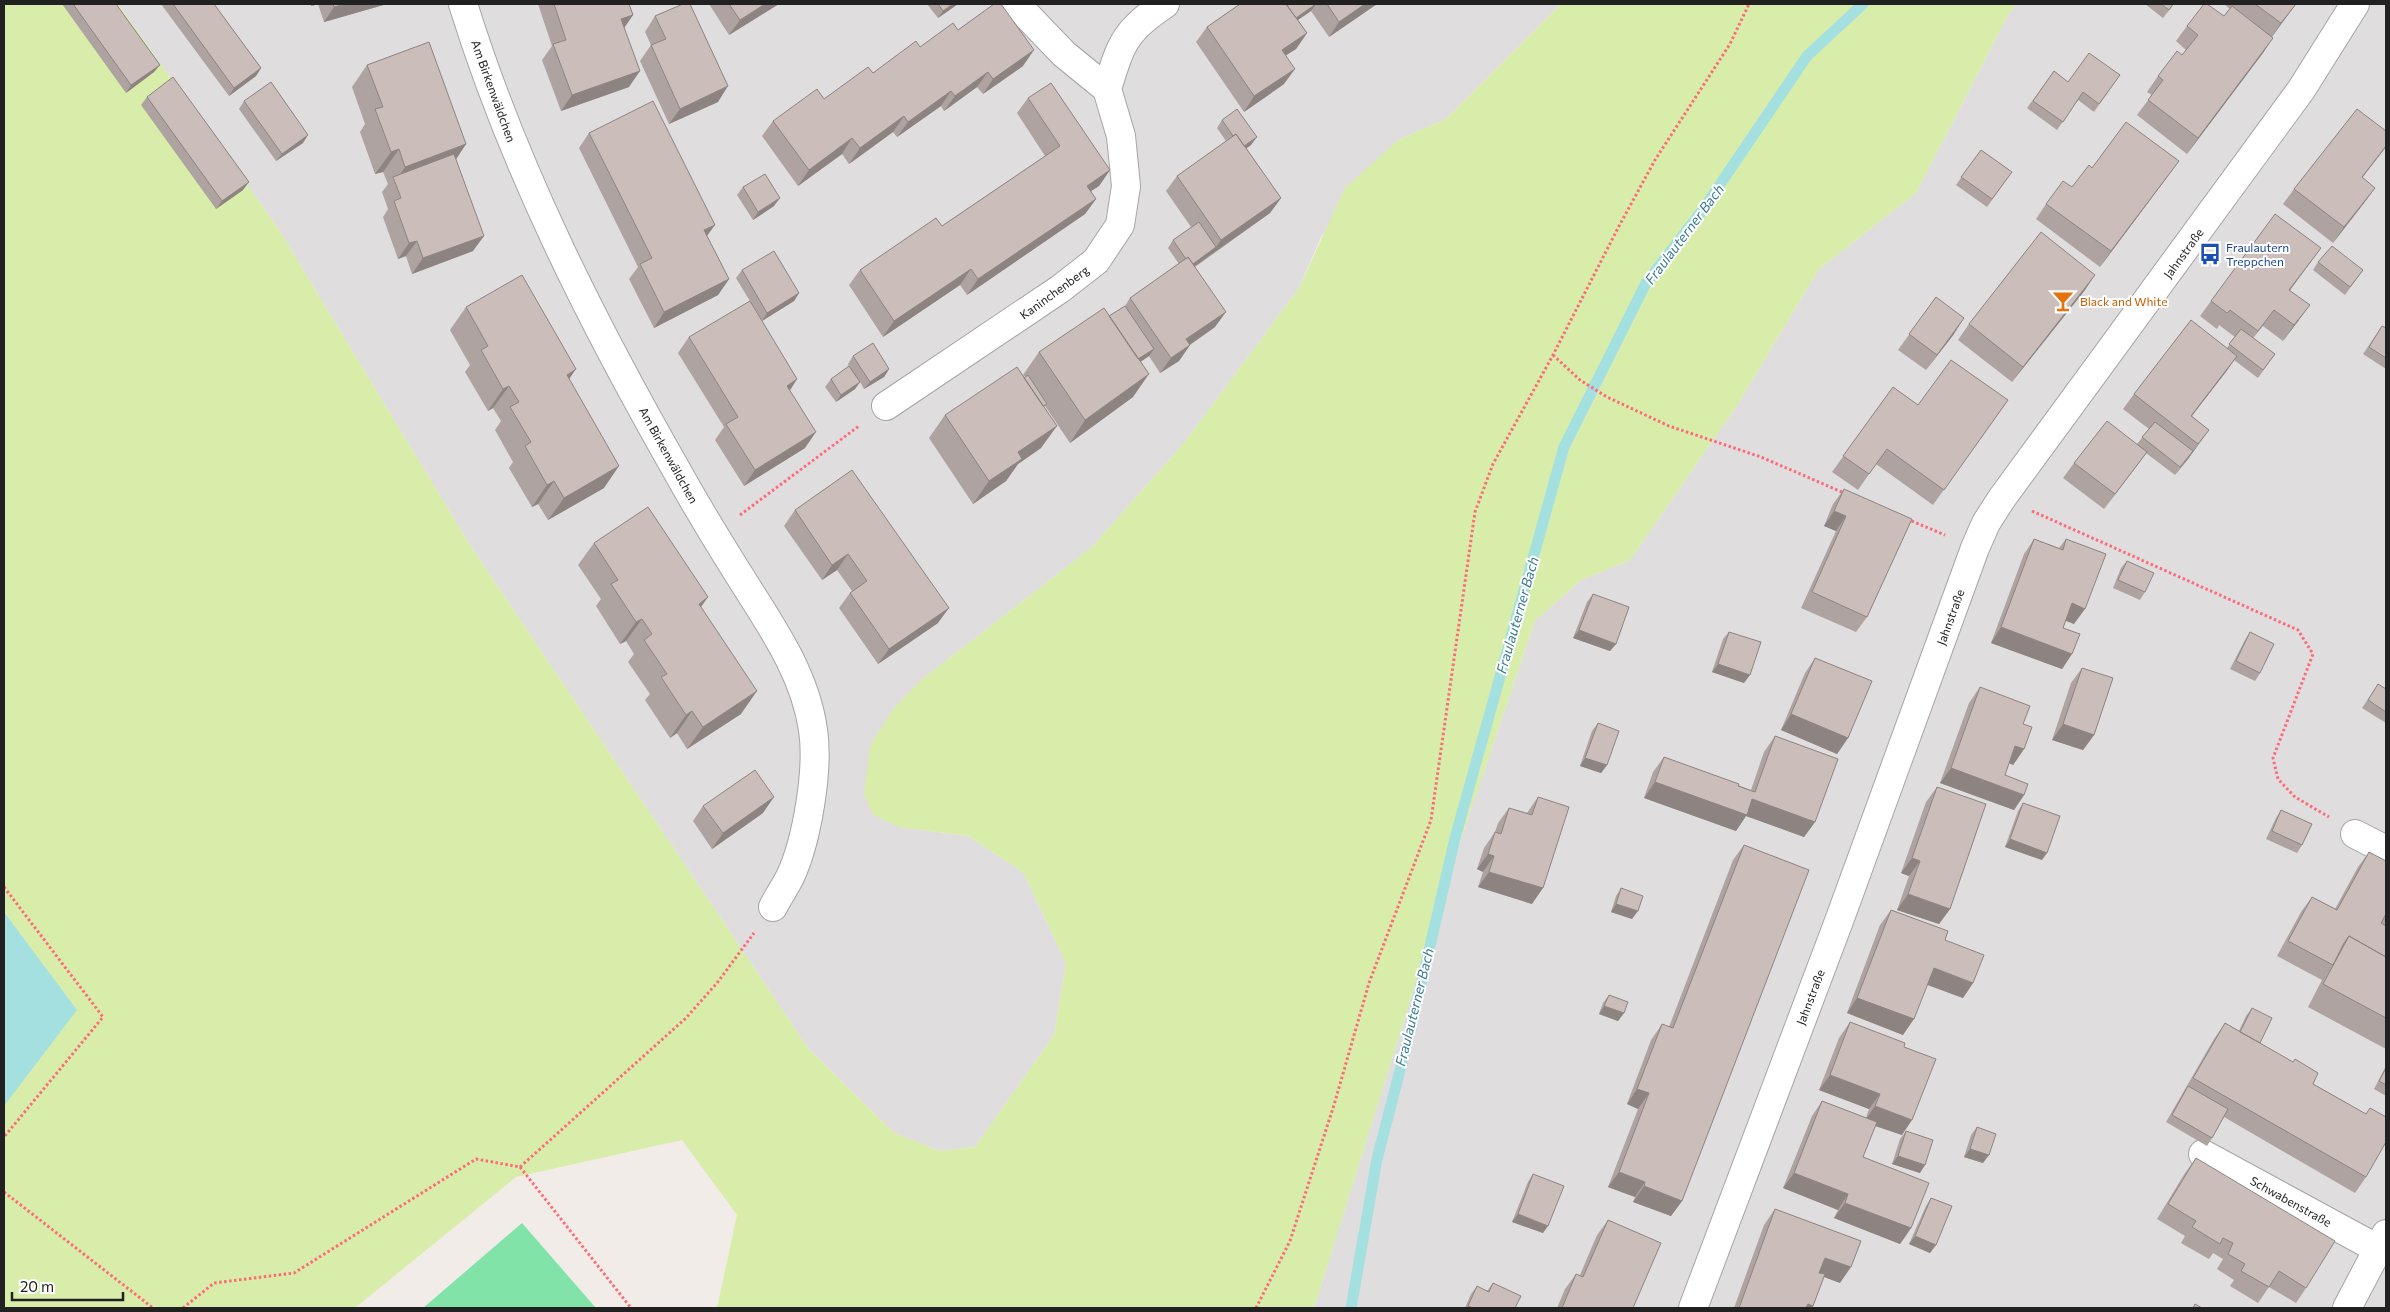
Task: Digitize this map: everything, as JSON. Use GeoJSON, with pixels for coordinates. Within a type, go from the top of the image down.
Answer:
{"type":"FeatureCollection","features":[{"type":"Feature","properties":{"kind":"street","name":"Am Birkenwäldchen"},"geometry":{"type":"LineString","coordinates":[[463,4],[495,97],[536,200],[587,304],[676,469],[781,642],[804,688],[814,732],[814,778],[804,832],[791,875],[773,908]]}},
{"type":"Feature","properties":{"kind":"street"},"geometry":{"type":"LineString","coordinates":[[1016,4],[1064,54],[1107,90],[1121,45],[1142,19],[1166,4]]}},
{"type":"Feature","properties":{"kind":"street","name":"Jahnstraße"},"geometry":{"type":"LineString","coordinates":[[1693,1308],[1836,930],[1975,548],[1986,523],[2002,498],[2302,90],[2355,4]]}},
{"type":"Feature","properties":{"kind":"street","name":"Kaninchenberg"},"geometry":{"type":"LineString","coordinates":[[886,406],[1060,289],[1096,261],[1120,225],[1126,186],[1121,136],[1107,90]]}},
{"type":"Feature","properties":{"kind":"street"},"geometry":{"type":"LineString","coordinates":[[2355,834],[2386,850]]}},
{"type":"Feature","properties":{"kind":"street","name":"Schwabenstraße"},"geometry":{"type":"LineString","coordinates":[[2203,1154],[2382,1241]]}},
{"type":"Feature","properties":{"kind":"street"},"geometry":{"type":"LineString","coordinates":[[2347,1308],[2382,1241]]}},
{"type":"Feature","properties":{"kind":"path"},"geometry":{"type":"LineString","coordinates":[[1256,1308],[1290,1241],[1334,1104],[1369,983],[1431,820],[1475,512],[1493,464],[1553,355],[1655,160],[1730,44],[1749,4]]}},
{"type":"Feature","properties":{"kind":"path"},"geometry":{"type":"LineString","coordinates":[[1553,355],[1580,380],[1607,397],[1669,426],[1761,458],[1849,494]]}},
{"type":"Feature","properties":{"kind":"path"},"geometry":{"type":"LineString","coordinates":[[714,534],[886,406]]}},
{"type":"Feature","properties":{"kind":"path"},"geometry":{"type":"LineString","coordinates":[[2002,498],[2298,630],[2313,654],[2273,758],[2276,772],[2278,779],[2295,797],[2355,834]]}},
{"type":"Feature","properties":{"kind":"path"},"geometry":{"type":"LineString","coordinates":[[1901,517],[1975,548]]}},
{"type":"Feature","properties":{"kind":"path"},"geometry":{"type":"LineString","coordinates":[[4,887],[103,1017],[4,1137]]}},
{"type":"Feature","properties":{"kind":"path"},"geometry":{"type":"LineString","coordinates":[[520,1167],[686,1018],[717,983],[773,908]]}},
{"type":"Feature","properties":{"kind":"path"},"geometry":{"type":"LineString","coordinates":[[183,1308],[214,1283],[294,1273],[476,1159],[520,1167],[631,1308]]}},
{"type":"Feature","properties":{"kind":"path"},"geometry":{"type":"LineString","coordinates":[[4,1192],[153,1308]]}},
{"type":"Feature","properties":{"kind":"shaded area"},"geometry":{"type":"Polygon","coordinates":[[[118,4],[1561,4],[1446,119],[1398,140],[1321,237],[1299,288],[1184,443],[1092,547],[920,681],[899,827],[968,836],[1023,872],[1066,963],[1054,1035],[975,1147],[940,1151],[894,1133],[808,1048],[470,545],[276,225],[118,4]]]}},
{"type":"Feature","properties":{"kind":"shaded area"},"geometry":{"type":"Polygon","coordinates":[[[2017,4],[2386,4],[2386,1308],[1314,1308],[1455,857],[1535,621],[1581,580],[1630,560],[1736,407],[1819,269],[1916,193],[2008,15],[2017,4]]]}},
{"type":"Feature","properties":{"kind":"green space"},"geometry":{"type":"Polygon","coordinates":[[[4,4],[118,4],[276,225],[470,545],[808,1048],[894,1133],[940,1151],[975,1147],[1054,1035],[1066,963],[1023,872],[968,836],[899,827],[873,815],[864,794],[870,746],[893,709],[920,681],[1092,547],[1184,443],[1299,288],[1345,188],[1398,140],[1446,119],[1561,4],[2017,4],[2008,15],[1916,193],[1819,269],[1736,407],[1630,560],[1581,580],[1535,621],[1455,857],[1314,1308],[717,1308],[737,1215],[682,1140],[516,1177],[355,1308],[4,1308],[4,4]]]}},
{"type":"Feature","properties":{"kind":"green space"},"geometry":{"type":"Polygon","coordinates":[[[522,1223],[596,1308],[423,1308],[522,1223]]]}},
{"type":"Feature","properties":{"kind":"water"},"geometry":{"type":"Polygon","coordinates":[[[4,912],[77,1010],[4,1106],[4,912]]]}},
{"type":"Feature","properties":{"kind":"building"},"geometry":{"type":"Polygon","coordinates":[[[73,4],[116,4],[160,65],[131,85],[73,4]]]}},
{"type":"Feature","properties":{"kind":"building"},"geometry":{"type":"Polygon","coordinates":[[[173,4],[214,4],[261,68],[234,88],[173,4]]]}},
{"type":"Feature","properties":{"kind":"building"},"geometry":{"type":"Polygon","coordinates":[[[333,4],[346,4],[334,7],[333,4]]]}},
{"type":"Feature","properties":{"kind":"building"},"geometry":{"type":"Polygon","coordinates":[[[554,4],[629,4],[633,15],[621,19],[640,71],[572,95],[553,44],[566,40],[554,4]]]}},
{"type":"Feature","properties":{"kind":"building"},"geometry":{"type":"Polygon","coordinates":[[[683,4],[690,4],[728,86],[680,109],[651,45],[666,39],[655,16],[683,4]]]}},
{"type":"Feature","properties":{"kind":"building"},"geometry":{"type":"Polygon","coordinates":[[[729,4],[765,4],[740,20],[729,4]]]}},
{"type":"Feature","properties":{"kind":"building"},"geometry":{"type":"Polygon","coordinates":[[[938,4],[953,4],[943,11],[938,4]]]}},
{"type":"Feature","properties":{"kind":"building"},"geometry":{"type":"Polygon","coordinates":[[[994,4],[1001,4],[1034,50],[993,79],[988,72],[955,96],[951,91],[908,122],[904,116],[860,148],[852,138],[809,170],[773,121],[817,89],[824,99],[868,67],[873,73],[916,41],[920,47],[953,23],[958,30],[994,4]]]}},
{"type":"Feature","properties":{"kind":"building"},"geometry":{"type":"Polygon","coordinates":[[[1240,4],[1286,4],[1307,33],[1282,50],[1295,69],[1254,96],[1207,27],[1240,4]]]}},
{"type":"Feature","properties":{"kind":"building"},"geometry":{"type":"Polygon","coordinates":[[[1286,4],[1316,4],[1296,18],[1286,4]]]}},
{"type":"Feature","properties":{"kind":"building"},"geometry":{"type":"Polygon","coordinates":[[[1327,4],[1365,4],[1339,22],[1327,4]]]}},
{"type":"Feature","properties":{"kind":"building"},"geometry":{"type":"Polygon","coordinates":[[[2161,4],[2173,4],[2169,10],[2161,4]]]}},
{"type":"Feature","properties":{"kind":"building"},"geometry":{"type":"Polygon","coordinates":[[[2204,4],[2207,4],[2224,16],[2232,6],[2273,38],[2198,138],[2148,100],[2163,80],[2158,76],[2177,51],[2182,55],[2198,35],[2187,26],[2204,4]]]}},
{"type":"Feature","properties":{"kind":"building"},"geometry":{"type":"Polygon","coordinates":[[[2255,4],[2296,4],[2281,23],[2255,4]]]}},
{"type":"Feature","properties":{"kind":"building"},"geometry":{"type":"Polygon","coordinates":[[[429,42],[466,144],[405,167],[399,149],[391,152],[375,109],[383,107],[367,65],[429,42]]]}},
{"type":"Feature","properties":{"kind":"building"},"geometry":{"type":"Polygon","coordinates":[[[2089,53],[2120,75],[2099,104],[2083,92],[2063,122],[2033,101],[2054,71],[2068,82],[2089,53]]]}},
{"type":"Feature","properties":{"kind":"building"},"geometry":{"type":"Polygon","coordinates":[[[173,77],[249,182],[222,201],[147,97],[173,77]]]}},
{"type":"Feature","properties":{"kind":"building"},"geometry":{"type":"Polygon","coordinates":[[[271,82],[308,135],[282,154],[244,101],[271,82]]]}},
{"type":"Feature","properties":{"kind":"building"},"geometry":{"type":"Polygon","coordinates":[[[1051,83],[1110,170],[1087,186],[1096,199],[978,279],[971,269],[894,321],[860,270],[936,218],[942,226],[1060,146],[1028,98],[1051,83]]]}},
{"type":"Feature","properties":{"kind":"building"},"geometry":{"type":"Polygon","coordinates":[[[653,101],[715,225],[704,230],[729,279],[664,312],[640,264],[652,258],[589,133],[653,101]]]}},
{"type":"Feature","properties":{"kind":"building"},"geometry":{"type":"Polygon","coordinates":[[[1237,109],[1257,137],[1244,146],[1236,134],[1233,136],[1222,120],[1237,109]]]}},
{"type":"Feature","properties":{"kind":"building"},"geometry":{"type":"Polygon","coordinates":[[[2357,109],[2386,131],[2386,146],[2362,177],[2375,188],[2344,227],[2294,189],[2357,109]]]}},
{"type":"Feature","properties":{"kind":"building"},"geometry":{"type":"Polygon","coordinates":[[[2126,122],[2179,161],[2111,251],[2046,204],[2063,181],[2072,187],[2089,165],[2092,168],[2126,122]]]}},
{"type":"Feature","properties":{"kind":"building"},"geometry":{"type":"Polygon","coordinates":[[[1236,134],[1281,198],[1221,240],[1177,176],[1236,134]]]}},
{"type":"Feature","properties":{"kind":"building"},"geometry":{"type":"Polygon","coordinates":[[[1981,150],[2012,172],[1992,199],[1961,177],[1981,150]]]}},
{"type":"Feature","properties":{"kind":"building"},"geometry":{"type":"Polygon","coordinates":[[[454,154],[484,236],[423,258],[417,241],[409,243],[394,201],[401,198],[393,177],[454,154]]]}},
{"type":"Feature","properties":{"kind":"building"},"geometry":{"type":"Polygon","coordinates":[[[765,174],[780,198],[758,212],[743,187],[765,174]]]}},
{"type":"Feature","properties":{"kind":"building"},"geometry":{"type":"Polygon","coordinates":[[[2275,214],[2321,248],[2289,290],[2310,305],[2294,325],[2274,310],[2258,331],[2230,310],[2227,313],[2211,301],[2275,214]]]}},
{"type":"Feature","properties":{"kind":"building"},"geometry":{"type":"Polygon","coordinates":[[[1199,222],[1216,247],[1193,264],[1188,257],[1186,259],[1173,240],[1199,222]]]}},
{"type":"Feature","properties":{"kind":"building"},"geometry":{"type":"Polygon","coordinates":[[[2041,232],[2095,275],[2023,367],[1969,324],[2041,232]]]}},
{"type":"Feature","properties":{"kind":"building"},"geometry":{"type":"Polygon","coordinates":[[[2332,246],[2363,270],[2350,287],[2318,262],[2332,246]]]}},
{"type":"Feature","properties":{"kind":"building"},"geometry":{"type":"Polygon","coordinates":[[[774,251],[799,293],[767,313],[742,270],[774,251]]]}},
{"type":"Feature","properties":{"kind":"building"},"geometry":{"type":"Polygon","coordinates":[[[1188,257],[1226,312],[1186,339],[1190,345],[1171,358],[1130,298],[1188,257]]]}},
{"type":"Feature","properties":{"kind":"building"},"geometry":{"type":"Polygon","coordinates":[[[522,275],[576,369],[567,375],[619,466],[564,498],[554,481],[547,485],[525,446],[531,442],[510,407],[519,402],[509,386],[503,389],[481,350],[488,346],[466,307],[522,275]]]}},
{"type":"Feature","properties":{"kind":"building"},"geometry":{"type":"Polygon","coordinates":[[[1936,297],[1964,318],[1937,355],[1909,334],[1936,297]]]}},
{"type":"Feature","properties":{"kind":"building"},"geometry":{"type":"Polygon","coordinates":[[[750,301],[797,379],[787,386],[816,432],[755,470],[726,424],[738,417],[689,337],[750,301]]]}},
{"type":"Feature","properties":{"kind":"building"},"geometry":{"type":"Polygon","coordinates":[[[1125,306],[1154,349],[1138,359],[1109,316],[1125,306]]]}},
{"type":"Feature","properties":{"kind":"building"},"geometry":{"type":"Polygon","coordinates":[[[1104,308],[1149,374],[1085,420],[1039,352],[1104,308]]]}},
{"type":"Feature","properties":{"kind":"building"},"geometry":{"type":"Polygon","coordinates":[[[2191,320],[2237,356],[2191,416],[2209,430],[2198,444],[2134,394],[2191,320]]]}},
{"type":"Feature","properties":{"kind":"building"},"geometry":{"type":"Polygon","coordinates":[[[2382,326],[2386,328],[2386,358],[2369,347],[2382,326]]]}},
{"type":"Feature","properties":{"kind":"building"},"geometry":{"type":"Polygon","coordinates":[[[2241,329],[2275,354],[2263,370],[2229,344],[2241,329]]]}},
{"type":"Feature","properties":{"kind":"building"},"geometry":{"type":"Polygon","coordinates":[[[873,343],[889,369],[870,382],[853,356],[873,343]]]}},
{"type":"Feature","properties":{"kind":"building"},"geometry":{"type":"Polygon","coordinates":[[[1951,360],[2008,400],[1944,490],[1887,449],[1869,474],[1843,456],[1893,387],[1918,405],[1951,360]]]}},
{"type":"Feature","properties":{"kind":"building"},"geometry":{"type":"Polygon","coordinates":[[[849,366],[860,382],[841,395],[831,379],[849,366]]]}},
{"type":"Feature","properties":{"kind":"building"},"geometry":{"type":"Polygon","coordinates":[[[1017,367],[1057,426],[1018,452],[1022,459],[989,481],[945,415],[1017,367]]]}},
{"type":"Feature","properties":{"kind":"building"},"geometry":{"type":"Polygon","coordinates":[[[1028,375],[1047,404],[1043,406],[1024,378],[1028,375]]]}},
{"type":"Feature","properties":{"kind":"building"},"geometry":{"type":"Polygon","coordinates":[[[2107,421],[2147,452],[2115,494],[2074,463],[2107,421]]]}},
{"type":"Feature","properties":{"kind":"building"},"geometry":{"type":"Polygon","coordinates":[[[2155,422],[2193,451],[2180,467],[2142,437],[2155,422]]]}},
{"type":"Feature","properties":{"kind":"building"},"geometry":{"type":"Polygon","coordinates":[[[852,470],[949,608],[889,649],[850,593],[867,581],[848,554],[832,565],[795,510],[852,470]]]}},
{"type":"Feature","properties":{"kind":"building"},"geometry":{"type":"Polygon","coordinates":[[[1844,489],[1912,519],[1867,617],[1812,592],[1846,516],[1834,511],[1844,489]]]}},
{"type":"Feature","properties":{"kind":"building"},"geometry":{"type":"Polygon","coordinates":[[[648,507],[708,597],[699,604],[757,691],[703,727],[692,711],[686,715],[661,677],[667,674],[644,640],[652,634],[642,619],[636,622],[611,584],[618,580],[594,543],[648,507]]]}},
{"type":"Feature","properties":{"kind":"building"},"geometry":{"type":"Polygon","coordinates":[[[2034,539],[2063,550],[2066,539],[2106,554],[2085,609],[2072,603],[2063,628],[2080,634],[2072,654],[2001,627],[2034,539]]]}},
{"type":"Feature","properties":{"kind":"building"},"geometry":{"type":"Polygon","coordinates":[[[2127,561],[2154,573],[2145,592],[2118,580],[2127,561]]]}},
{"type":"Feature","properties":{"kind":"building"},"geometry":{"type":"Polygon","coordinates":[[[1593,594],[1629,607],[1616,644],[1579,630],[1593,594]]]}},
{"type":"Feature","properties":{"kind":"building"},"geometry":{"type":"Polygon","coordinates":[[[1729,632],[1761,642],[1750,675],[1718,664],[1729,632]]]}},
{"type":"Feature","properties":{"kind":"building"},"geometry":{"type":"Polygon","coordinates":[[[2250,632],[2274,644],[2260,673],[2236,661],[2250,632]]]}},
{"type":"Feature","properties":{"kind":"building"},"geometry":{"type":"Polygon","coordinates":[[[1815,658],[1872,681],[1848,738],[1791,714],[1815,658]]]}},
{"type":"Feature","properties":{"kind":"building"},"geometry":{"type":"Polygon","coordinates":[[[2082,668],[2113,678],[2094,735],[2063,724],[2082,668]]]}},
{"type":"Feature","properties":{"kind":"building"},"geometry":{"type":"Polygon","coordinates":[[[2378,684],[2386,689],[2386,712],[2368,700],[2378,684]]]}},
{"type":"Feature","properties":{"kind":"building"},"geometry":{"type":"Polygon","coordinates":[[[1980,687],[2030,706],[2023,724],[2032,727],[2024,749],[2015,746],[2005,775],[2028,784],[2024,795],[1951,768],[1980,687]]]}},
{"type":"Feature","properties":{"kind":"building"},"geometry":{"type":"Polygon","coordinates":[[[1598,723],[1619,731],[1607,765],[1585,758],[1598,723]]]}},
{"type":"Feature","properties":{"kind":"building"},"geometry":{"type":"Polygon","coordinates":[[[1775,736],[1838,759],[1815,822],[1752,799],[1747,815],[1655,782],[1664,757],[1739,784],[1738,786],[1755,792],[1775,736]]]}},
{"type":"Feature","properties":{"kind":"building"},"geometry":{"type":"Polygon","coordinates":[[[755,770],[774,797],[723,833],[703,806],[755,770]]]}},
{"type":"Feature","properties":{"kind":"building"},"geometry":{"type":"Polygon","coordinates":[[[1937,787],[1986,804],[1950,909],[1908,894],[1920,861],[1912,858],[1937,787]]]}},
{"type":"Feature","properties":{"kind":"building"},"geometry":{"type":"Polygon","coordinates":[[[1538,797],[1569,807],[1543,888],[1489,872],[1494,856],[1488,854],[1495,832],[1501,834],[1509,808],[1532,815],[1538,797]]]}},
{"type":"Feature","properties":{"kind":"building"},"geometry":{"type":"Polygon","coordinates":[[[2023,803],[2060,816],[2047,853],[2010,839],[2023,803]]]}},
{"type":"Feature","properties":{"kind":"building"},"geometry":{"type":"Polygon","coordinates":[[[2281,810],[2312,824],[2302,845],[2272,831],[2281,810]]]}},
{"type":"Feature","properties":{"kind":"building"},"geometry":{"type":"Polygon","coordinates":[[[1744,845],[1809,870],[1682,1201],[1644,1186],[1645,1182],[1619,1172],[1649,1093],[1637,1089],[1662,1024],[1673,1028],[1744,845]]]}},
{"type":"Feature","properties":{"kind":"building"},"geometry":{"type":"Polygon","coordinates":[[[2369,852],[2386,861],[2386,914],[2381,923],[2386,926],[2386,957],[2349,936],[2333,965],[2288,941],[2312,897],[2337,910],[2369,852]]]}},
{"type":"Feature","properties":{"kind":"building"},"geometry":{"type":"Polygon","coordinates":[[[1621,888],[1643,896],[1638,911],[1616,904],[1621,888]]]}},
{"type":"Feature","properties":{"kind":"building"},"geometry":{"type":"Polygon","coordinates":[[[1891,910],[1948,931],[1945,940],[1984,955],[1973,983],[1934,968],[1914,1019],[1857,998],[1891,910]]]}},
{"type":"Feature","properties":{"kind":"building"},"geometry":{"type":"Polygon","coordinates":[[[2349,936],[2386,957],[2386,1018],[2323,984],[2349,936]]]}},
{"type":"Feature","properties":{"kind":"building"},"geometry":{"type":"Polygon","coordinates":[[[1609,995],[1628,1002],[1624,1013],[1604,1006],[1609,995]]]}},
{"type":"Feature","properties":{"kind":"building"},"geometry":{"type":"Polygon","coordinates":[[[2252,1008],[2272,1018],[2260,1043],[2240,1032],[2252,1008]]]}},
{"type":"Feature","properties":{"kind":"building"},"geometry":{"type":"Polygon","coordinates":[[[1850,1022],[1905,1043],[1904,1047],[1936,1059],[1912,1120],[1875,1106],[1880,1094],[1830,1075],[1850,1022]]]}},
{"type":"Feature","properties":{"kind":"building"},"geometry":{"type":"Polygon","coordinates":[[[2225,1023],[2293,1062],[2295,1059],[2318,1073],[2313,1084],[2366,1114],[2370,1108],[2386,1117],[2386,1142],[2366,1177],[2193,1078],[2225,1023]]]}},
{"type":"Feature","properties":{"kind":"building"},"geometry":{"type":"Polygon","coordinates":[[[2386,1068],[2386,1085],[2379,1081],[2386,1068]]]}},
{"type":"Feature","properties":{"kind":"building"},"geometry":{"type":"Polygon","coordinates":[[[2188,1086],[2228,1109],[2212,1138],[2172,1115],[2188,1086]]]}},
{"type":"Feature","properties":{"kind":"building"},"geometry":{"type":"Polygon","coordinates":[[[1822,1101],[1877,1122],[1863,1157],[1929,1183],[1911,1228],[1845,1203],[1848,1194],[1794,1173],[1822,1101]]]}},
{"type":"Feature","properties":{"kind":"building"},"geometry":{"type":"Polygon","coordinates":[[[1977,1127],[1996,1134],[1989,1155],[1970,1149],[1977,1127]]]}},
{"type":"Feature","properties":{"kind":"building"},"geometry":{"type":"Polygon","coordinates":[[[1906,1131],[1933,1140],[1925,1165],[1898,1156],[1906,1131]]]}},
{"type":"Feature","properties":{"kind":"building"},"geometry":{"type":"Polygon","coordinates":[[[2196,1158],[2335,1241],[2306,1288],[2279,1271],[2269,1287],[2241,1271],[2245,1264],[2228,1254],[2233,1243],[2223,1238],[2220,1244],[2192,1227],[2196,1221],[2168,1204],[2196,1158]]]}},
{"type":"Feature","properties":{"kind":"building"},"geometry":{"type":"Polygon","coordinates":[[[1533,1174],[1564,1186],[1548,1226],[1518,1214],[1533,1174]]]}},
{"type":"Feature","properties":{"kind":"building"},"geometry":{"type":"Polygon","coordinates":[[[1931,1198],[1952,1206],[1936,1245],[1915,1236],[1931,1198]]]}},
{"type":"Feature","properties":{"kind":"building"},"geometry":{"type":"Polygon","coordinates":[[[1775,1209],[1861,1241],[1851,1267],[1825,1258],[1819,1273],[1825,1274],[1813,1306],[1808,1304],[1806,1308],[1739,1308],[1775,1209]]]}},
{"type":"Feature","properties":{"kind":"building"},"geometry":{"type":"Polygon","coordinates":[[[1608,1220],[1661,1243],[1633,1308],[1562,1308],[1576,1274],[1583,1277],[1608,1220]]]}},
{"type":"Feature","properties":{"kind":"building"},"geometry":{"type":"Polygon","coordinates":[[[1493,1283],[1521,1296],[1515,1308],[1473,1308],[1468,1306],[1477,1286],[1489,1292],[1493,1283]]]}},
{"type":"Feature","properties":{"kind":"building"},"geometry":{"type":"Polygon","coordinates":[[[2195,1304],[2202,1308],[2193,1308],[2195,1304]]]}},
{"type":"Feature","properties":{"kind":"waterway","name":"Fraulauterner Bach"},"geometry":{"type":"LineString","coordinates":[[1351,1308],[1377,1159],[1411,1028],[1455,838],[1564,447],[1646,283],[1702,211],[1807,56],[1863,4]]}},
{"type":"Feature","properties":{"kind":"place","name":"Fraulautern Treppchen"},"geometry":{"type":"Point","coordinates":[2210,254]}},
{"type":"Feature","properties":{"kind":"place","name":"Black and White"},"geometry":{"type":"Point","coordinates":[2063,301]}}]}
